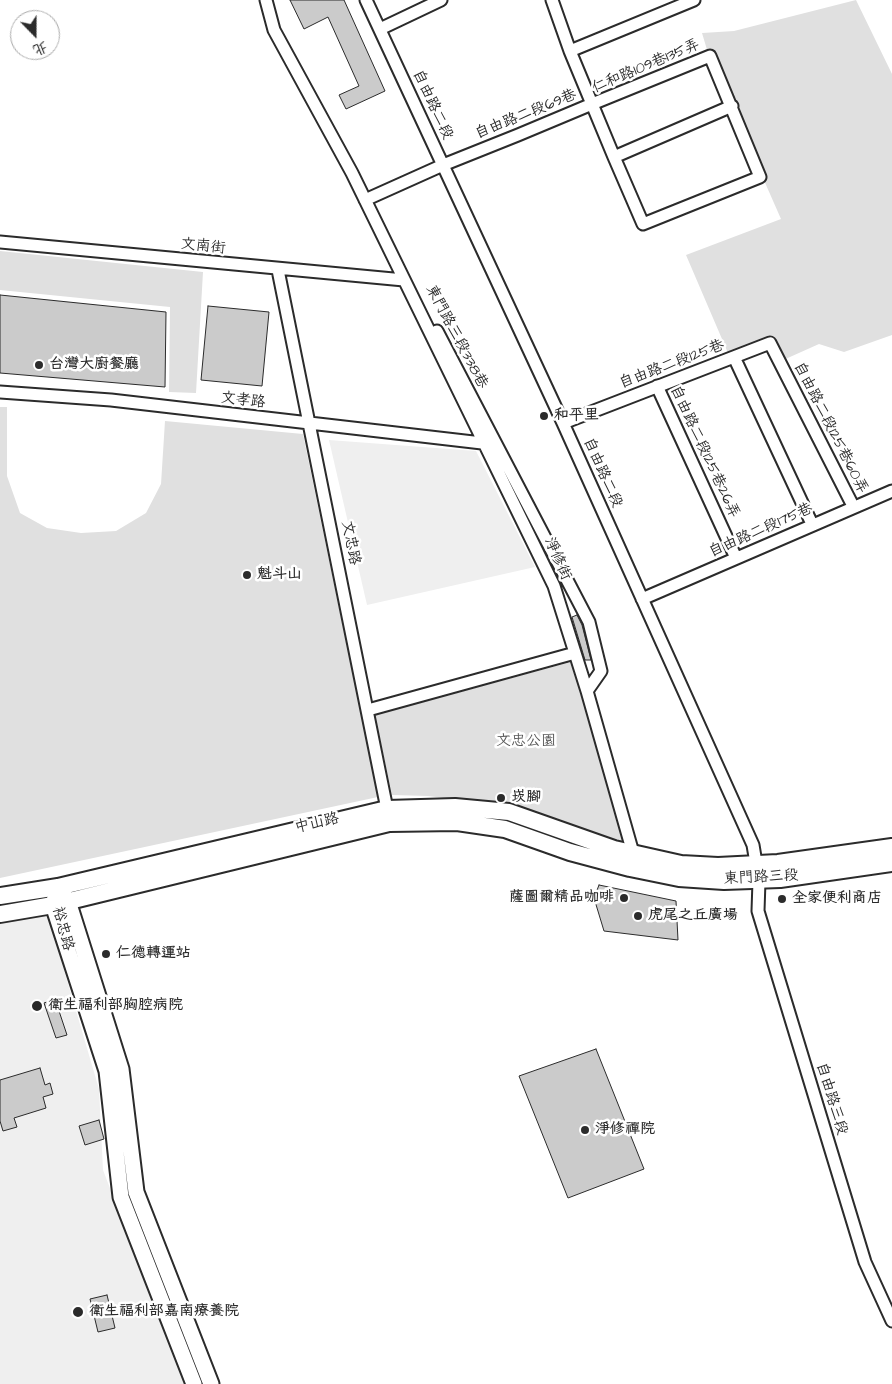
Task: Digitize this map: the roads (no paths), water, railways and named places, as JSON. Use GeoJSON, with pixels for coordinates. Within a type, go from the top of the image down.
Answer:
{"type":"FeatureCollection","features":[{"type":"Feature","properties":{"kind":"main road","name":"中山路"},"geometry":{"type":"LineString","coordinates":[[0,896],[58,887],[388,816],[455,807],[509,812],[632,861]]}},
{"type":"Feature","properties":{"kind":"main road","name":"中山路"},"geometry":{"type":"LineString","coordinates":[[0,914],[61,903],[388,816]]}},
{"type":"Feature","properties":{"kind":"main road","name":"東門路三段"},"geometry":{"type":"LineString","coordinates":[[758,873],[892,847]]}},
{"type":"Feature","properties":{"kind":"main road","name":"東門路三段"},"geometry":{"type":"LineString","coordinates":[[632,861],[681,864],[758,873],[892,863]]}},
{"type":"Feature","properties":{"kind":"street","name":"東門路三段338巷"},"geometry":{"type":"LineString","coordinates":[[266,0],[274,30],[317,105],[404,280],[415,289],[589,622],[601,671],[587,691]]}},
{"type":"Feature","properties":{"kind":"street","name":"自由路二段"},"geometry":{"type":"LineString","coordinates":[[366,0],[563,423],[753,845],[758,873]]}},
{"type":"Feature","properties":{"kind":"street"},"geometry":{"type":"LineString","coordinates":[[380,28],[441,0]]}},
{"type":"Feature","properties":{"kind":"street"},"geometry":{"type":"LineString","coordinates":[[552,0],[570,51],[592,104]]}},
{"type":"Feature","properties":{"kind":"street"},"geometry":{"type":"LineString","coordinates":[[570,51],[694,0]]}},
{"type":"Feature","properties":{"kind":"street","name":"仁和路109巷135弄"},"geometry":{"type":"LineString","coordinates":[[710,56],[760,177],[643,224],[592,104],[710,56]]}},
{"type":"Feature","properties":{"kind":"street","name":"自由路二段69巷"},"geometry":{"type":"LineString","coordinates":[[365,200],[443,165],[592,104]]}},
{"type":"Feature","properties":{"kind":"street"},"geometry":{"type":"LineString","coordinates":[[614,157],[732,106]]}},
{"type":"Feature","properties":{"kind":"street","name":"文南街"},"geometry":{"type":"LineString","coordinates":[[0,242],[278,270],[404,280]]}},
{"type":"Feature","properties":{"kind":"street","name":"文忠路"},"geometry":{"type":"LineString","coordinates":[[278,270],[388,816]]}},
{"type":"Feature","properties":{"kind":"street","name":"淨修街"},"geometry":{"type":"LineString","coordinates":[[404,280],[482,443],[529,532],[554,586],[587,691],[632,861]]}},
{"type":"Feature","properties":{"kind":"street","name":"自由路二段125巷"},"geometry":{"type":"LineString","coordinates":[[563,423],[770,343],[780,363]]}},
{"type":"Feature","properties":{"kind":"street"},"geometry":{"type":"LineString","coordinates":[[734,357],[812,524]]}},
{"type":"Feature","properties":{"kind":"street","name":"自由路二段125巷60弄"},"geometry":{"type":"LineString","coordinates":[[780,363],[853,506]]}},
{"type":"Feature","properties":{"kind":"street","name":"自由路二段125巷26弄"},"geometry":{"type":"LineString","coordinates":[[657,386],[736,558]]}},
{"type":"Feature","properties":{"kind":"street","name":"文孝路"},"geometry":{"type":"LineString","coordinates":[[0,392],[111,400],[482,443]]}},
{"type":"Feature","properties":{"kind":"street","name":"自由路二段175巷"},"geometry":{"type":"LineString","coordinates":[[642,599],[853,506],[892,491]]}},
{"type":"Feature","properties":{"kind":"street"},"geometry":{"type":"LineString","coordinates":[[368,710],[575,653]]}},
{"type":"Feature","properties":{"kind":"street","name":"自由路三段"},"geometry":{"type":"LineString","coordinates":[[758,873],[758,911],[865,1262],[892,1321]]}},
{"type":"Feature","properties":{"kind":"street","name":"裕忠路"},"geometry":{"type":"LineString","coordinates":[[58,887],[107,1072],[121,1197],[194,1384]]}},
{"type":"Feature","properties":{"kind":"street","name":"裕忠路"},"geometry":{"type":"LineString","coordinates":[[82,972],[121,1069],[136,1192],[211,1384]]}},
{"type":"Feature","properties":{"kind":"place","name":"台灣大廚餐廳"},"geometry":{"type":"Point","coordinates":[39,365]}},
{"type":"Feature","properties":{"kind":"place","name":"和平里"},"geometry":{"type":"Point","coordinates":[544,416]}},
{"type":"Feature","properties":{"kind":"place","name":"魁斗山"},"geometry":{"type":"Point","coordinates":[247,575]}},
{"type":"Feature","properties":{"kind":"place","name":"崁腳"},"geometry":{"type":"Point","coordinates":[501,798]}},
{"type":"Feature","properties":{"kind":"place","name":"薩圖爾精品咖啡"},"geometry":{"type":"Point","coordinates":[624,898]}},
{"type":"Feature","properties":{"kind":"place","name":"全家便利商店"},"geometry":{"type":"Point","coordinates":[782,899]}},
{"type":"Feature","properties":{"kind":"place","name":"虎尾之丘廣場"},"geometry":{"type":"Point","coordinates":[638,916]}},
{"type":"Feature","properties":{"kind":"place","name":"仁德轉運站"},"geometry":{"type":"Point","coordinates":[106,954]}},
{"type":"Feature","properties":{"kind":"place","name":"衛生福利部胸腔病院"},"geometry":{"type":"Point","coordinates":[37,1006]}},
{"type":"Feature","properties":{"kind":"place","name":"淨修禪院"},"geometry":{"type":"Point","coordinates":[585,1130]}},
{"type":"Feature","properties":{"kind":"place","name":"衛生福利部嘉南療養院"},"geometry":{"type":"Point","coordinates":[78,1312]}},
{"type":"Feature","properties":{"kind":"park label","name":"文忠公園"},"geometry":{"type":"Point","coordinates":[526,742]}}]}
